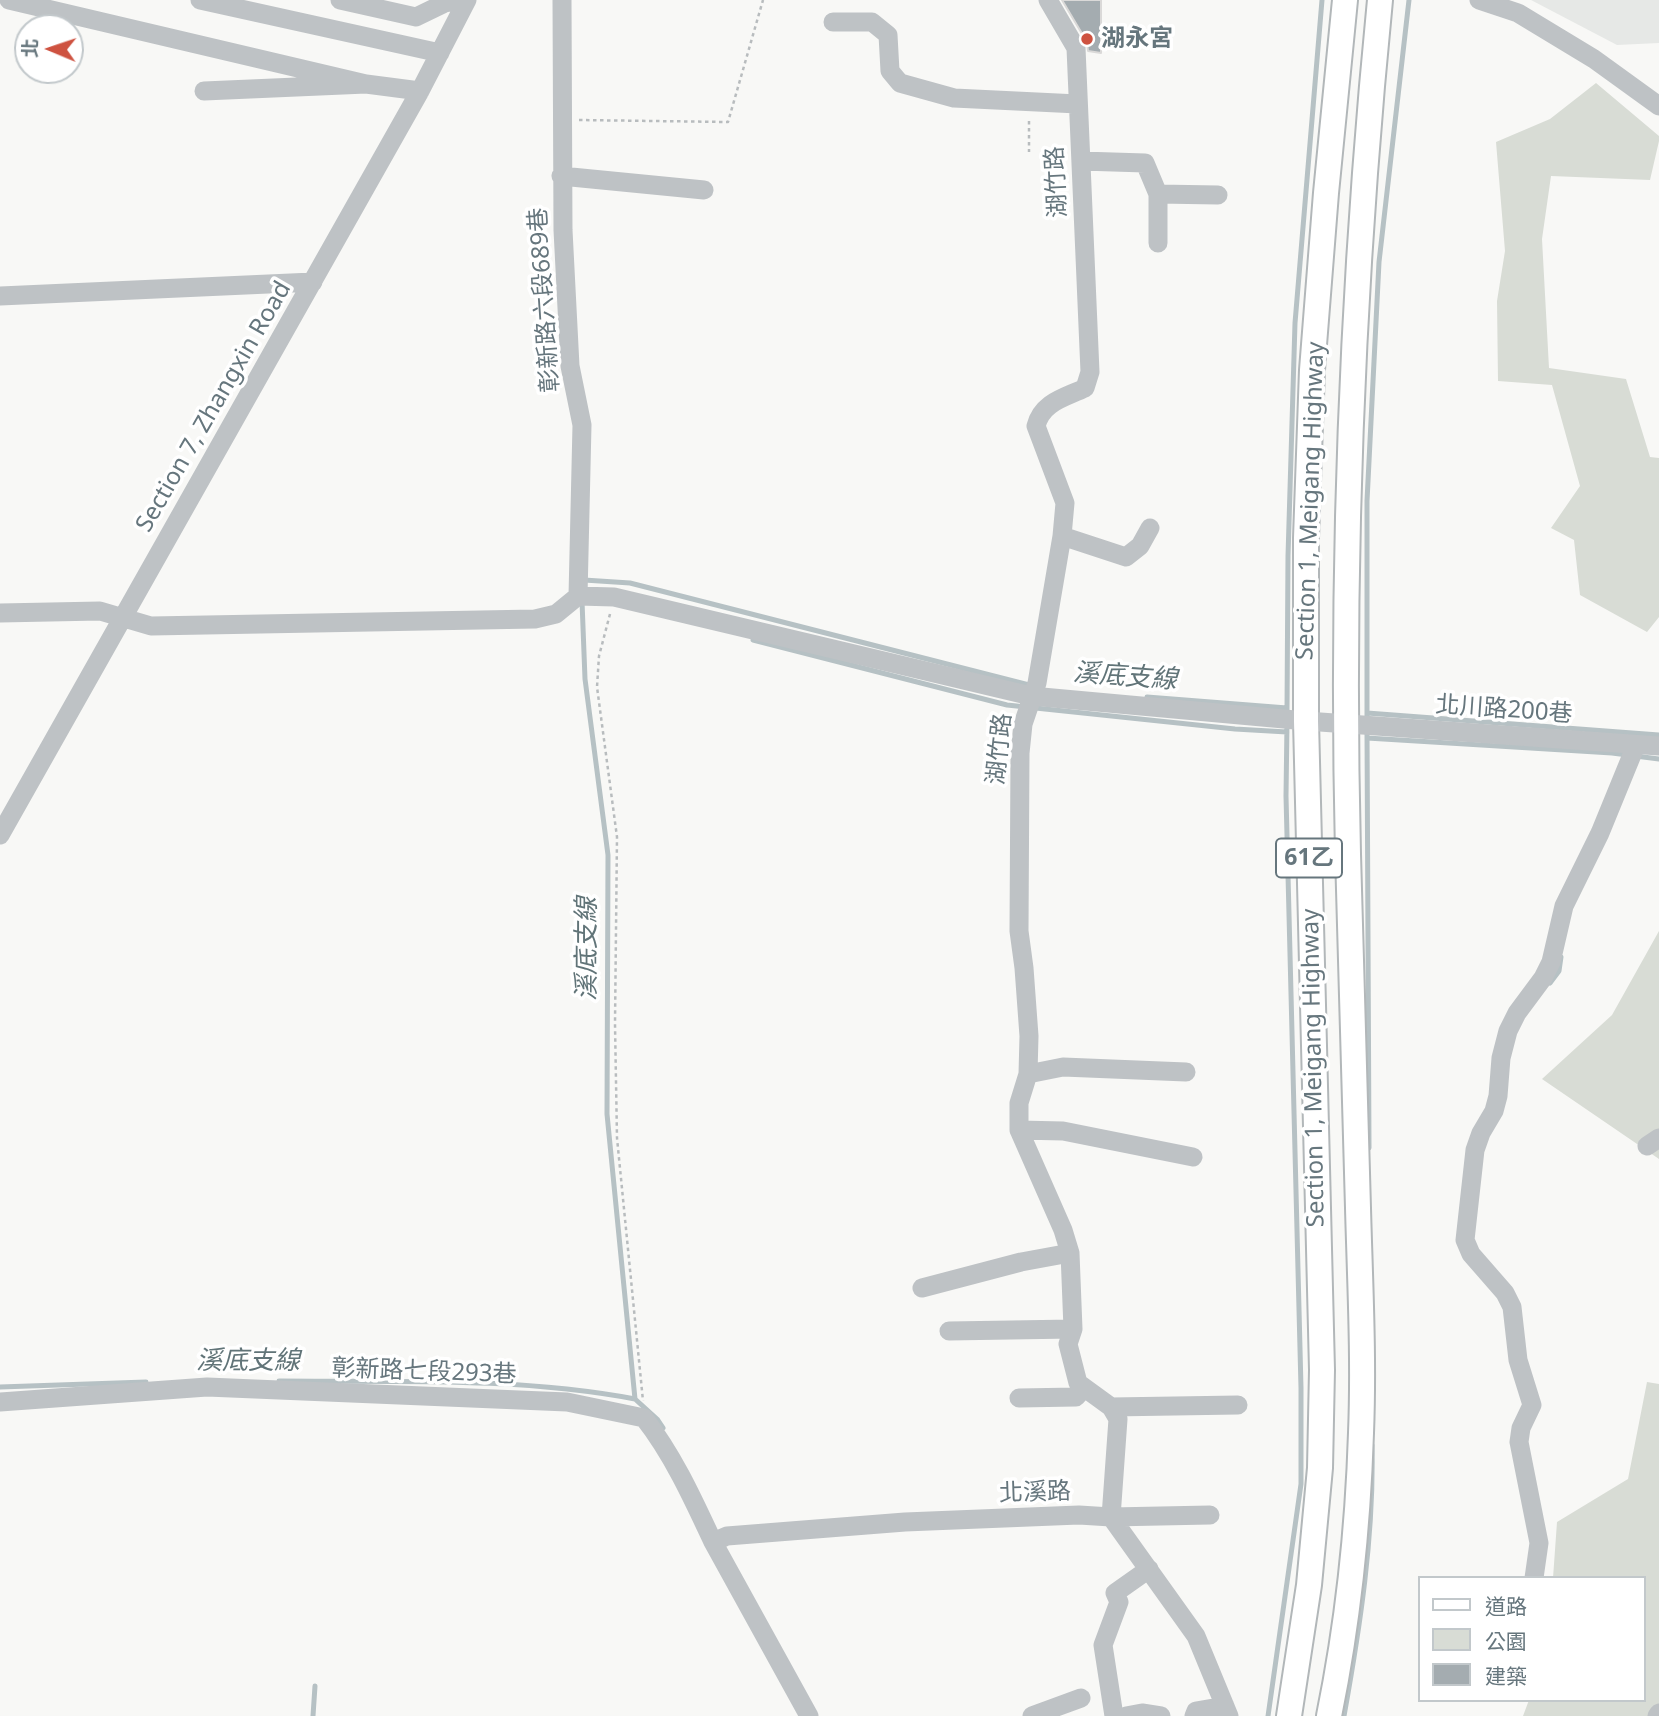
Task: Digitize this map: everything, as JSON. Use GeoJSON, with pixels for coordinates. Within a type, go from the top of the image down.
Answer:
{"type":"FeatureCollection","features":[{"type":"Feature","properties":{"kind":"main road","name":"Section 1, Meigang Highway"},"geometry":{"type":"LineString","coordinates":[[1289,1716],[1310,1585],[1320,1468],[1321,1357],[1306,721],[1306,538],[1312,370],[1345,0]]}},
{"type":"Feature","properties":{"kind":"main road","name":"Section 1, Meigang Highway"},"geometry":{"type":"LineString","coordinates":[[1329,1716],[1338,1672],[1355,1547],[1361,1433],[1362,1330],[1345,722],[1359,265],[1380,0]]}},
{"type":"Feature","properties":{"kind":"street"},"geometry":{"type":"LineString","coordinates":[[9,0],[366,84],[420,91]]}},
{"type":"Feature","properties":{"kind":"street"},"geometry":{"type":"LineString","coordinates":[[200,0],[440,53]]}},
{"type":"Feature","properties":{"kind":"street"},"geometry":{"type":"LineString","coordinates":[[340,0],[416,17],[445,3],[460,0]]}},
{"type":"Feature","properties":{"kind":"street","name":"Section 7, Zhangxin Road"},"geometry":{"type":"LineString","coordinates":[[0,835],[420,91],[467,0]]}},
{"type":"Feature","properties":{"kind":"street","name":"彰新路六段689巷"},"geometry":{"type":"LineString","coordinates":[[562,0],[561,176],[570,366],[582,425],[578,596]]}},
{"type":"Feature","properties":{"kind":"street","name":"湖竹路"},"geometry":{"type":"LineString","coordinates":[[1048,0],[1076,48],[1090,372],[1085,388],[1046,407],[1039,414],[1036,426],[1065,503],[1062,536],[1037,683],[1023,724],[1020,753],[1019,931],[1024,968],[1028,1074],[1019,1103],[1019,1130],[1063,1230],[1070,1253],[1073,1329],[1068,1345],[1079,1383],[1084,1388]]}},
{"type":"Feature","properties":{"kind":"street"},"geometry":{"type":"LineString","coordinates":[[1479,0],[1518,13],[1594,59],[1659,106]]}},
{"type":"Feature","properties":{"kind":"street"},"geometry":{"type":"LineString","coordinates":[[833,22],[872,22],[888,35],[890,71],[900,83],[954,98],[1078,104]]}},
{"type":"Feature","properties":{"kind":"street"},"geometry":{"type":"LineString","coordinates":[[204,91],[366,84]]}},
{"type":"Feature","properties":{"kind":"street"},"geometry":{"type":"LineString","coordinates":[[1081,161],[1145,163],[1158,194],[1158,243]]}},
{"type":"Feature","properties":{"kind":"street"},"geometry":{"type":"LineString","coordinates":[[561,176],[704,190]]}},
{"type":"Feature","properties":{"kind":"street"},"geometry":{"type":"LineString","coordinates":[[1158,194],[1218,195]]}},
{"type":"Feature","properties":{"kind":"street"},"geometry":{"type":"LineString","coordinates":[[0,296],[313,282]]}},
{"type":"Feature","properties":{"kind":"street"},"geometry":{"type":"LineString","coordinates":[[1062,536],[1126,557],[1140,546],[1150,528]]}},
{"type":"Feature","properties":{"kind":"street"},"geometry":{"type":"LineString","coordinates":[[0,613],[100,611],[151,626],[535,619],[556,614],[578,596]]}},
{"type":"Feature","properties":{"kind":"street","name":"北川路200巷"},"geometry":{"type":"LineString","coordinates":[[578,596],[614,597],[1031,696],[1306,721],[1659,746]]}},
{"type":"Feature","properties":{"kind":"street"},"geometry":{"type":"LineString","coordinates":[[1534,1576],[1539,1543],[1519,1442],[1521,1428],[1532,1405],[1518,1360],[1512,1307],[1505,1293],[1471,1254],[1465,1240],[1475,1150],[1494,1111],[1501,1058],[1508,1031],[1517,1013],[1544,978],[1551,962],[1564,906],[1600,833],[1636,744]]}},
{"type":"Feature","properties":{"kind":"street"},"geometry":{"type":"LineString","coordinates":[[1028,1074],[1063,1067],[1186,1072]]}},
{"type":"Feature","properties":{"kind":"street"},"geometry":{"type":"LineString","coordinates":[[1019,1130],[1063,1131],[1193,1157]]}},
{"type":"Feature","properties":{"kind":"street"},"geometry":{"type":"LineString","coordinates":[[922,1288],[1021,1262],[1070,1253]]}},
{"type":"Feature","properties":{"kind":"street"},"geometry":{"type":"LineString","coordinates":[[949,1331],[1073,1329]]}},
{"type":"Feature","properties":{"kind":"street","name":"彰新路七段293巷"},"geometry":{"type":"LineString","coordinates":[[0,1402],[207,1387],[567,1402],[644,1418]]}},
{"type":"Feature","properties":{"kind":"street"},"geometry":{"type":"LineString","coordinates":[[1019,1398],[1076,1397],[1084,1388],[1111,1407],[1118,1419],[1111,1517],[1196,1636],[1227,1711],[1170,1716]]}},
{"type":"Feature","properties":{"kind":"street"},"geometry":{"type":"LineString","coordinates":[[1111,1407],[1238,1405]]}},
{"type":"Feature","properties":{"kind":"street"},"geometry":{"type":"LineString","coordinates":[[644,1418],[658,1435],[720,1539],[809,1716]]}},
{"type":"Feature","properties":{"kind":"street","name":"北溪路"},"geometry":{"type":"LineString","coordinates":[[720,1539],[919,1522],[1079,1515],[1111,1517],[1210,1514]]}},
{"type":"Feature","properties":{"kind":"street"},"geometry":{"type":"LineString","coordinates":[[1114,1716],[1103,1645],[1119,1602],[1115,1593],[1149,1569]]}},
{"type":"Feature","properties":{"kind":"street"},"geometry":{"type":"LineString","coordinates":[[1032,1716],[1081,1698]]}},
{"type":"Feature","properties":{"kind":"street"},"geometry":{"type":"LineString","coordinates":[[1126,1716],[1142,1713],[1161,1716]]}},
{"type":"Feature","properties":{"kind":"path"},"geometry":{"type":"LineString","coordinates":[[562,119],[728,122],[763,0]]}},
{"type":"Feature","properties":{"kind":"path"},"geometry":{"type":"LineString","coordinates":[[1029,102],[1029,152]]}},
{"type":"Feature","properties":{"kind":"path"},"geometry":{"type":"LineString","coordinates":[[614,597],[599,656],[597,687],[617,837],[617,1139],[644,1418]]}},
{"type":"Feature","properties":{"kind":"shaded area"},"geometry":{"type":"Polygon","coordinates":[[[1531,0],[1659,0],[1659,43],[1617,45],[1531,0]]]}},
{"type":"Feature","properties":{"kind":"green space"},"geometry":{"type":"Polygon","coordinates":[[[1596,83],[1659,136],[1659,141],[1650,180],[1551,176],[1542,239],[1549,368],[1626,379],[1650,457],[1659,458],[1659,617],[1647,632],[1580,595],[1574,540],[1551,528],[1580,486],[1552,385],[1498,381],[1497,301],[1505,251],[1496,142],[1550,119],[1596,83]]]}},
{"type":"Feature","properties":{"kind":"green space"},"geometry":{"type":"Polygon","coordinates":[[[1659,931],[1659,1159],[1542,1079],[1612,1015],[1659,931]]]}},
{"type":"Feature","properties":{"kind":"green space"},"geometry":{"type":"Polygon","coordinates":[[[1647,1382],[1659,1384],[1659,1716],[1523,1716],[1528,1702],[1645,1702],[1645,1576],[1553,1576],[1557,1522],[1628,1479],[1647,1382]]]}},
{"type":"Feature","properties":{"kind":"building","name":"湖永宮"},"geometry":{"type":"Polygon","coordinates":[[[1062,0],[1101,0],[1101,53],[1088,51],[1087,42],[1062,0]]]}},
{"type":"Feature","properties":{"kind":"waterway"},"geometry":{"type":"LineString","coordinates":[[1287,710],[1288,556],[1295,323],[1322,0]]}},
{"type":"Feature","properties":{"kind":"waterway"},"geometry":{"type":"LineString","coordinates":[[1367,721],[1367,501],[1379,262],[1409,0]]}},
{"type":"Feature","properties":{"kind":"waterway","name":"溪底支線"},"geometry":{"type":"LineString","coordinates":[[584,580],[630,583],[1033,686]]}},
{"type":"Feature","properties":{"kind":"waterway","name":"溪底支線"},"geometry":{"type":"LineString","coordinates":[[279,1381],[502,1384],[635,1399],[607,1114],[608,855],[585,679],[582,601]]}},
{"type":"Feature","properties":{"kind":"waterway"},"geometry":{"type":"LineString","coordinates":[[753,640],[1007,705],[1287,732]]}},
{"type":"Feature","properties":{"kind":"waterway","name":"溪底支線"},"geometry":{"type":"LineString","coordinates":[[1147,697],[1287,708]]}},
{"type":"Feature","properties":{"kind":"waterway","name":"溪底支線"},"geometry":{"type":"LineString","coordinates":[[1367,713],[1659,735]]}},
{"type":"Feature","properties":{"kind":"waterway"},"geometry":{"type":"LineString","coordinates":[[1268,1716],[1301,1484],[1286,796],[1287,723]]}},
{"type":"Feature","properties":{"kind":"waterway"},"geometry":{"type":"LineString","coordinates":[[1367,731],[1369,1148]]}},
{"type":"Feature","properties":{"kind":"waterway"},"geometry":{"type":"LineString","coordinates":[[1367,738],[1612,753],[1659,759]]}},
{"type":"Feature","properties":{"kind":"waterway"},"geometry":{"type":"LineString","coordinates":[[1550,983],[1559,971],[1561,957]]}},
{"type":"Feature","properties":{"kind":"waterway","name":"溪底支線"},"geometry":{"type":"LineString","coordinates":[[0,1387],[146,1382]]}},
{"type":"Feature","properties":{"kind":"waterway"},"geometry":{"type":"LineString","coordinates":[[635,1399],[663,1428]]}},
{"type":"Feature","properties":{"kind":"waterway"},"geometry":{"type":"LineString","coordinates":[[1344,1716],[1365,1581],[1371,1513],[1372,1445]]}},
{"type":"Feature","properties":{"kind":"waterway"},"geometry":{"type":"LineString","coordinates":[[313,1716],[315,1686]]}},
{"type":"Feature","properties":{"kind":"place","name":"湖永宮"},"geometry":{"type":"Point","coordinates":[1087,39]}}]}
